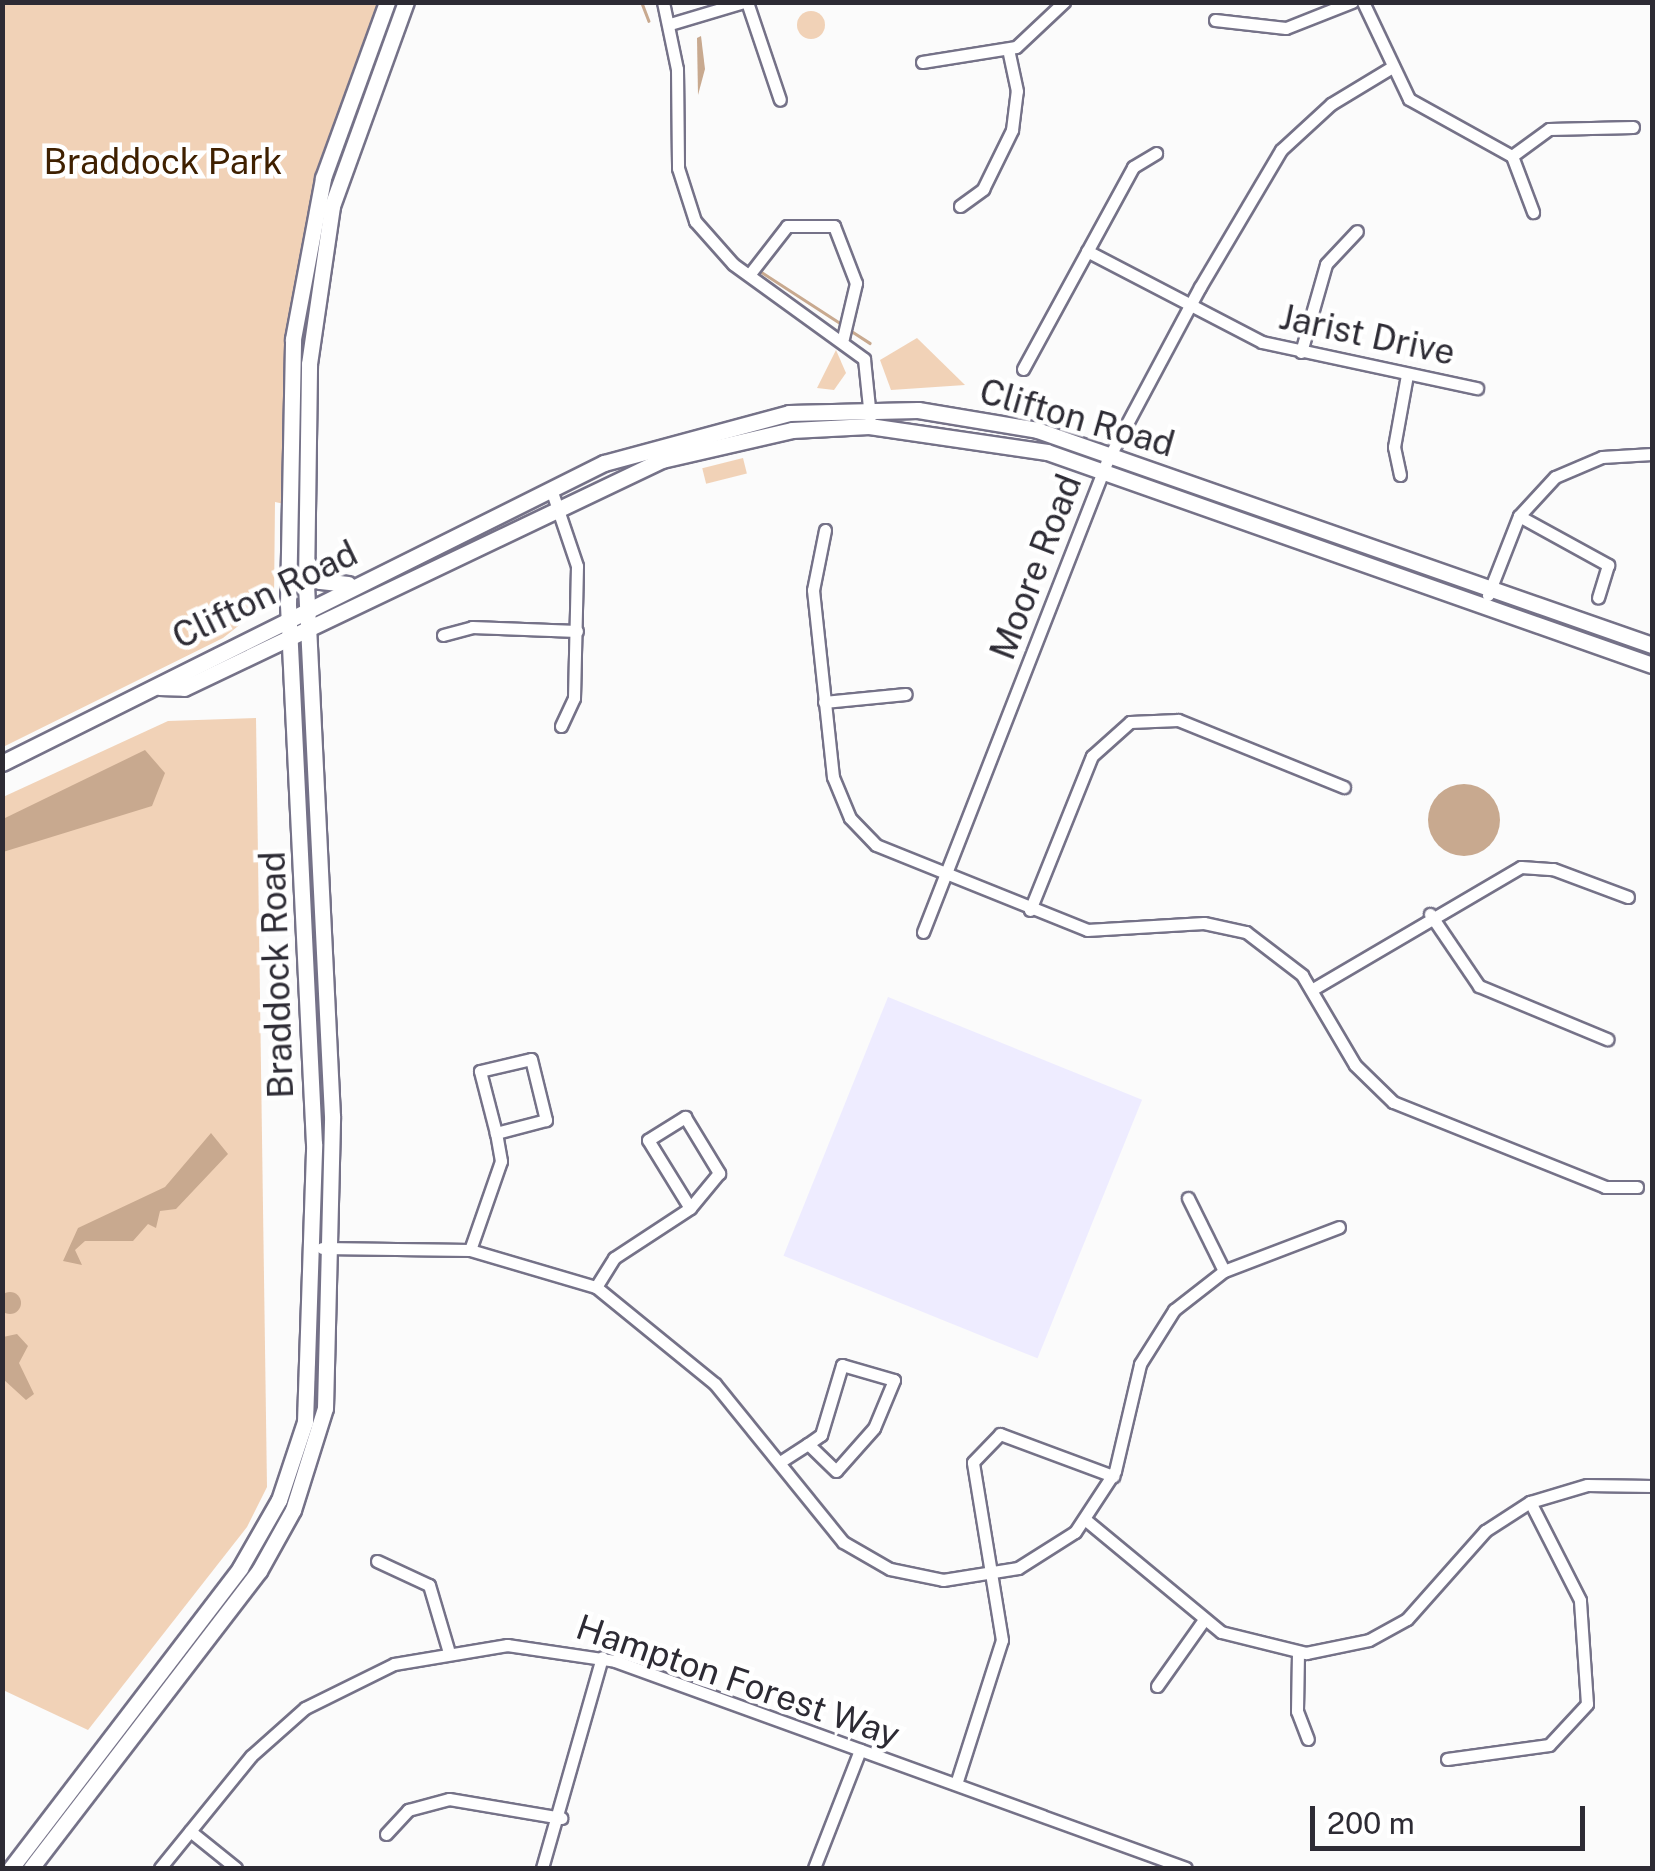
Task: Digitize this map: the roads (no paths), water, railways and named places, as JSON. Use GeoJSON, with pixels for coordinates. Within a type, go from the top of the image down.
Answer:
{"type":"FeatureCollection","features":[{"type":"Feature","properties":{"kind":"main road","name":"Braddock Road"},"geometry":{"type":"LineString","coordinates":[[12,1868],[240,1568],[279,1500],[310,1394],[313,1248],[288,618],[299,289],[335,133],[387,2]]}},
{"type":"Feature","properties":{"kind":"main road","name":"Braddock Road"},"geometry":{"type":"LineString","coordinates":[[31,1868],[259,1570],[293,1510],[330,1381],[332,1248],[306,560],[309,364],[323,249],[364,100],[406,2]]}},
{"type":"Feature","properties":{"kind":"main road","name":"Clifton Road"},"geometry":{"type":"LineString","coordinates":[[2,762],[551,489],[706,429],[870,408],[984,419],[1110,454],[1652,645]]}},
{"type":"Feature","properties":{"kind":"main road","name":"Clifton Road"},"geometry":{"type":"LineString","coordinates":[[159,687],[184,688],[558,506],[729,442],[869,426],[984,437],[1103,470],[1652,665]]}},
{"type":"Feature","properties":{"kind":"main road"},"geometry":{"type":"LineString","coordinates":[[306,560],[324,583],[366,579]]}},
{"type":"Feature","properties":{"kind":"street"},"geometry":{"type":"LineString","coordinates":[[663,2],[670,24],[682,190],[698,224],[748,275],[843,338],[864,359],[869,426]]}},
{"type":"Feature","properties":{"kind":"street"},"geometry":{"type":"LineString","coordinates":[[670,24],[746,2],[780,100]]}},
{"type":"Feature","properties":{"kind":"street"},"geometry":{"type":"LineString","coordinates":[[922,62],[1008,49],[1042,30],[1064,2]]}},
{"type":"Feature","properties":{"kind":"street"},"geometry":{"type":"LineString","coordinates":[[1215,20],[1286,28],[1352,2]]}},
{"type":"Feature","properties":{"kind":"street"},"geometry":{"type":"LineString","coordinates":[[1362,2],[1392,67],[1424,113],[1512,156],[1533,212]]}},
{"type":"Feature","properties":{"kind":"street"},"geometry":{"type":"LineString","coordinates":[[960,206],[986,185],[1012,130],[1018,91],[1008,49]]}},
{"type":"Feature","properties":{"kind":"street","name":"Moore Road"},"geometry":{"type":"LineString","coordinates":[[923,932],[1103,470],[1190,305],[1281,150],[1331,104],[1392,67]]}},
{"type":"Feature","properties":{"kind":"street"},"geometry":{"type":"LineString","coordinates":[[1512,156],[1549,129],[1634,127]]}},
{"type":"Feature","properties":{"kind":"street"},"geometry":{"type":"LineString","coordinates":[[1023,369],[1133,167],[1156,154]]}},
{"type":"Feature","properties":{"kind":"street"},"geometry":{"type":"LineString","coordinates":[[748,275],[787,226],[834,226],[856,284],[843,338]]}},
{"type":"Feature","properties":{"kind":"street"},"geometry":{"type":"LineString","coordinates":[[1302,352],[1326,264],[1357,231]]}},
{"type":"Feature","properties":{"kind":"street","name":"Jarist Drive"},"geometry":{"type":"LineString","coordinates":[[1087,252],[1190,305],[1302,352],[1477,388]]}},
{"type":"Feature","properties":{"kind":"street"},"geometry":{"type":"LineString","coordinates":[[1400,475],[1394,447],[1407,375]]}},
{"type":"Feature","properties":{"kind":"street"},"geometry":{"type":"LineString","coordinates":[[1484,606],[1519,516],[1570,468],[1652,454]]}},
{"type":"Feature","properties":{"kind":"street"},"geometry":{"type":"LineString","coordinates":[[551,489],[577,566],[574,698],[561,726]]}},
{"type":"Feature","properties":{"kind":"street"},"geometry":{"type":"LineString","coordinates":[[1519,516],[1608,565],[1598,598]]}},
{"type":"Feature","properties":{"kind":"street"},"geometry":{"type":"LineString","coordinates":[[825,530],[813,590],[832,777],[850,818],[884,850],[1030,910],[1102,932],[1204,923],[1246,932],[1286,957],[1312,989],[1355,1065],[1393,1102],[1605,1188],[1638,1186]]}},
{"type":"Feature","properties":{"kind":"street"},"geometry":{"type":"LineString","coordinates":[[443,635],[472,626],[576,631]]}},
{"type":"Feature","properties":{"kind":"street"},"geometry":{"type":"LineString","coordinates":[[824,702],[906,694]]}},
{"type":"Feature","properties":{"kind":"street"},"geometry":{"type":"LineString","coordinates":[[1030,910],[1092,756],[1130,722],[1178,720],[1344,786]]}},
{"type":"Feature","properties":{"kind":"street"},"geometry":{"type":"LineString","coordinates":[[1312,989],[1430,914],[1534,866],[1628,897]]}},
{"type":"Feature","properties":{"kind":"street"},"geometry":{"type":"LineString","coordinates":[[1430,914],[1479,986],[1607,1039]]}},
{"type":"Feature","properties":{"kind":"street"},"geometry":{"type":"LineString","coordinates":[[470,1250],[501,1161],[480,1071],[531,1059],[546,1120],[496,1133]]}},
{"type":"Feature","properties":{"kind":"street"},"geometry":{"type":"LineString","coordinates":[[596,1287],[614,1258],[690,1208],[719,1172],[685,1117],[648,1140],[690,1208]]}},
{"type":"Feature","properties":{"kind":"street"},"geometry":{"type":"LineString","coordinates":[[1188,1198],[1224,1271]]}},
{"type":"Feature","properties":{"kind":"street"},"geometry":{"type":"LineString","coordinates":[[313,1248],[470,1250],[596,1287],[672,1342],[780,1462],[816,1515],[872,1561],[924,1578],[998,1575],[1046,1554],[1087,1521],[1113,1476],[1148,1347],[1181,1302],[1224,1271],[1339,1227]]}},
{"type":"Feature","properties":{"kind":"street"},"geometry":{"type":"LineString","coordinates":[[780,1462],[821,1435],[842,1365],[894,1380],[874,1428],[836,1471],[808,1444]]}},
{"type":"Feature","properties":{"kind":"street"},"geometry":{"type":"LineString","coordinates":[[956,1784],[1000,1658],[998,1575],[971,1471],[1000,1434],[1113,1476]]}},
{"type":"Feature","properties":{"kind":"street"},"geometry":{"type":"LineString","coordinates":[[1087,1521],[1203,1621],[1249,1644],[1298,1653],[1342,1649],[1407,1619],[1486,1532],[1530,1502],[1587,1485],[1652,1486]]}},
{"type":"Feature","properties":{"kind":"street"},"geometry":{"type":"LineString","coordinates":[[1447,1760],[1549,1746],[1588,1704],[1580,1600],[1530,1502]]}},
{"type":"Feature","properties":{"kind":"street"},"geometry":{"type":"LineString","coordinates":[[377,1561],[429,1585],[448,1649]]}},
{"type":"Feature","properties":{"kind":"street"},"geometry":{"type":"LineString","coordinates":[[1157,1686],[1203,1621]]}},
{"type":"Feature","properties":{"kind":"street","name":"Hampton Forest Way"},"geometry":{"type":"LineString","coordinates":[[160,1868],[250,1756],[306,1708],[374,1671],[448,1649],[529,1645],[602,1657],[956,1784],[1163,1865],[1186,1868]]}},
{"type":"Feature","properties":{"kind":"street"},"geometry":{"type":"LineString","coordinates":[[1298,1653],[1297,1711],[1308,1739]]}},
{"type":"Feature","properties":{"kind":"street"},"geometry":{"type":"LineString","coordinates":[[542,1868],[561,1818],[602,1657]]}},
{"type":"Feature","properties":{"kind":"street"},"geometry":{"type":"LineString","coordinates":[[814,1868],[860,1750]]}},
{"type":"Feature","properties":{"kind":"street"},"geometry":{"type":"LineString","coordinates":[[386,1834],[408,1810],[450,1800],[561,1818]]}},
{"type":"Feature","properties":{"kind":"street"},"geometry":{"type":"LineString","coordinates":[[190,1831],[236,1868]]}},
{"type":"Feature","properties":{"kind":"waterway"},"geometry":{"type":"LineString","coordinates":[[642,3],[649,21]]}},
{"type":"Feature","properties":{"kind":"waterway"},"geometry":{"type":"LineString","coordinates":[[760,271],[840,323]]}},
{"type":"Feature","properties":{"kind":"waterway"},"geometry":{"type":"LineString","coordinates":[[853,332],[870,343]]}},
{"type":"Feature","properties":{"kind":"waterway"},"geometry":{"type":"LineString","coordinates":[[2,1256],[2,1270]]}},
{"type":"Feature","properties":{"kind":"park label","name":"Braddock Park"},"geometry":{"type":"Point","coordinates":[163,162]}}]}
